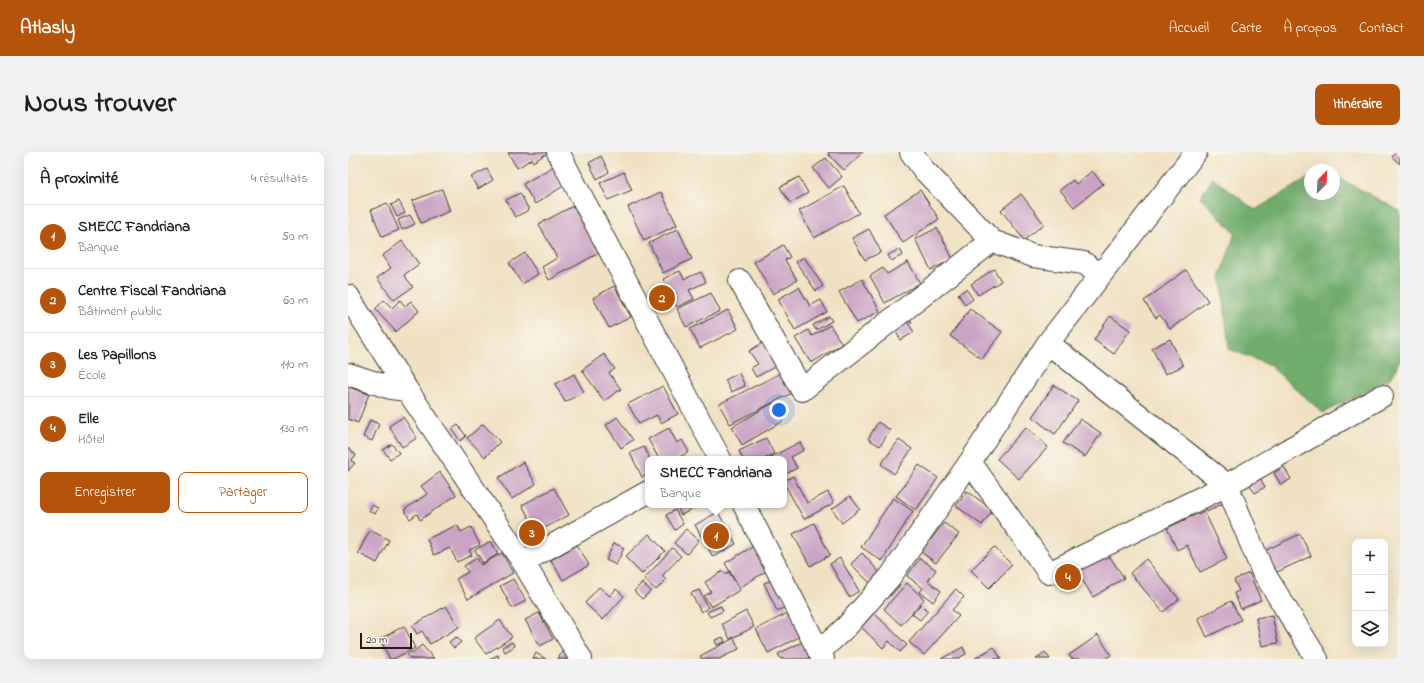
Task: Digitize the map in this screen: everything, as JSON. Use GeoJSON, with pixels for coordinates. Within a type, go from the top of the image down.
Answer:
{"type":"FeatureCollection","features":[{"type":"Feature","properties":{"kind":"street"},"geometry":{"type":"LineString","coordinates":[[558,152],[715,456]]}},
{"type":"Feature","properties":{"kind":"street"},"geometry":{"type":"LineString","coordinates":[[911,152],[924,170],[992,241],[1033,256],[1084,262],[1100,275]]}},
{"type":"Feature","properties":{"kind":"street"},"geometry":{"type":"LineString","coordinates":[[746,508],[821,656],[890,577],[970,462],[1048,343],[1196,152]]}},
{"type":"Feature","properties":{"kind":"street"},"geometry":{"type":"LineString","coordinates":[[740,281],[802,390],[992,241]]}},
{"type":"Feature","properties":{"kind":"street"},"geometry":{"type":"LineString","coordinates":[[348,296],[407,390],[523,562],[581,659]]}},
{"type":"Feature","properties":{"kind":"street"},"geometry":{"type":"LineString","coordinates":[[1048,343],[1227,485],[1262,570],[1317,659]]}},
{"type":"Feature","properties":{"kind":"street"},"geometry":{"type":"LineString","coordinates":[[348,374],[391,388],[407,390]]}},
{"type":"Feature","properties":{"kind":"street"},"geometry":{"type":"LineString","coordinates":[[970,462],[1049,573],[1227,485],[1382,396]]}},
{"type":"Feature","properties":{"kind":"street"},"geometry":{"type":"LineString","coordinates":[[523,562],[645,494]]}},
{"type":"Feature","properties":{"kind":"green space"},"geometry":{"type":"Polygon","coordinates":[[[1213,178],[1255,210],[1304,181],[1304,200],[1340,200],[1340,178],[1400,211],[1400,362],[1392,377],[1323,413],[1269,365],[1229,349],[1221,275],[1235,233],[1200,197],[1213,178]]]}},
{"type":"Feature","properties":{"kind":"building"},"geometry":{"type":"Polygon","coordinates":[[[549,152],[533,162],[532,159],[517,168],[508,153],[549,152]]]}},
{"type":"Feature","properties":{"kind":"building"},"geometry":{"type":"Polygon","coordinates":[[[829,152],[863,152],[844,170],[828,154],[829,152]]]}},
{"type":"Feature","properties":{"kind":"building"},"geometry":{"type":"Polygon","coordinates":[[[1396,152],[1400,152],[1400,164],[1392,157],[1396,152]]]}},
{"type":"Feature","properties":{"kind":"building"},"geometry":{"type":"Polygon","coordinates":[[[601,156],[609,172],[597,179],[589,163],[601,156]]]}},
{"type":"Feature","properties":{"kind":"building"},"geometry":{"type":"Polygon","coordinates":[[[826,158],[842,177],[829,188],[813,168],[826,158]]]}},
{"type":"Feature","properties":{"kind":"building"},"geometry":{"type":"Polygon","coordinates":[[[554,166],[565,185],[535,204],[523,184],[554,166]]]}},
{"type":"Feature","properties":{"kind":"building"},"geometry":{"type":"Polygon","coordinates":[[[487,169],[493,180],[478,189],[471,177],[487,169]]]}},
{"type":"Feature","properties":{"kind":"building"},"geometry":{"type":"Polygon","coordinates":[[[1092,171],[1103,184],[1074,207],[1060,190],[1073,180],[1076,184],[1092,171]]]}},
{"type":"Feature","properties":{"kind":"building"},"geometry":{"type":"Polygon","coordinates":[[[624,172],[632,190],[608,200],[600,183],[624,172]]]}},
{"type":"Feature","properties":{"kind":"building"},"geometry":{"type":"Polygon","coordinates":[[[799,177],[808,193],[790,203],[780,187],[799,177]]]}},
{"type":"Feature","properties":{"kind":"building"},"geometry":{"type":"Polygon","coordinates":[[[844,186],[859,213],[814,238],[799,211],[844,186]]]}},
{"type":"Feature","properties":{"kind":"building"},"geometry":{"type":"Polygon","coordinates":[[[442,189],[450,211],[421,223],[412,201],[442,189]]]}},
{"type":"Feature","properties":{"kind":"building"},"geometry":{"type":"Polygon","coordinates":[[[920,190],[939,219],[903,243],[884,214],[920,190]]]}},
{"type":"Feature","properties":{"kind":"building"},"geometry":{"type":"Polygon","coordinates":[[[661,192],[677,225],[644,241],[628,207],[661,192]]]}},
{"type":"Feature","properties":{"kind":"building"},"geometry":{"type":"Polygon","coordinates":[[[520,193],[529,210],[515,217],[506,200],[520,193]]]}},
{"type":"Feature","properties":{"kind":"building"},"geometry":{"type":"Polygon","coordinates":[[[1021,194],[1044,224],[1024,240],[1001,210],[1021,194]]]}},
{"type":"Feature","properties":{"kind":"building"},"geometry":{"type":"Polygon","coordinates":[[[399,201],[405,213],[397,217],[391,205],[399,201]]]}},
{"type":"Feature","properties":{"kind":"building"},"geometry":{"type":"Polygon","coordinates":[[[387,203],[399,230],[382,237],[371,210],[387,203]]]}},
{"type":"Feature","properties":{"kind":"building"},"geometry":{"type":"Polygon","coordinates":[[[573,206],[599,253],[549,280],[542,267],[557,258],[539,224],[573,206]]]}},
{"type":"Feature","properties":{"kind":"building"},"geometry":{"type":"Polygon","coordinates":[[[410,215],[415,224],[402,230],[398,220],[410,215]]]}},
{"type":"Feature","properties":{"kind":"building"},"geometry":{"type":"Polygon","coordinates":[[[937,228],[953,259],[931,270],[915,239],[937,228]]]}},
{"type":"Feature","properties":{"kind":"building"},"geometry":{"type":"Polygon","coordinates":[[[678,229],[692,259],[663,273],[649,243],[678,229]]]}},
{"type":"Feature","properties":{"kind":"building"},"geometry":{"type":"Polygon","coordinates":[[[869,229],[881,252],[865,260],[852,238],[869,229]]]}},
{"type":"Feature","properties":{"kind":"building"},"geometry":{"type":"Polygon","coordinates":[[[402,241],[419,264],[404,275],[413,287],[394,300],[377,278],[391,268],[382,256],[402,241]]]}},
{"type":"Feature","properties":{"kind":"building"},"geometry":{"type":"Polygon","coordinates":[[[783,245],[790,257],[785,260],[797,280],[773,294],[754,262],[783,245]]]}},
{"type":"Feature","properties":{"kind":"building"},"geometry":{"type":"Polygon","coordinates":[[[900,249],[903,255],[891,261],[888,255],[900,249]]]}},
{"type":"Feature","properties":{"kind":"building"},"geometry":{"type":"Polygon","coordinates":[[[525,253],[538,274],[522,284],[509,263],[525,253]]]}},
{"type":"Feature","properties":{"kind":"building"},"geometry":{"type":"Polygon","coordinates":[[[804,257],[823,286],[816,291],[796,262],[804,257]]]}},
{"type":"Feature","properties":{"kind":"building"},"geometry":{"type":"Polygon","coordinates":[[[908,262],[920,283],[885,303],[870,276],[883,268],[887,274],[908,262]]]}},
{"type":"Feature","properties":{"kind":"building"},"geometry":{"type":"Polygon","coordinates":[[[994,269],[1001,281],[978,295],[971,284],[994,269]]]}},
{"type":"Feature","properties":{"kind":"building"},"geometry":{"type":"Polygon","coordinates":[[[1186,270],[1208,301],[1170,329],[1160,315],[1156,318],[1144,301],[1186,270]]]}},
{"type":"Feature","properties":{"kind":"building"},"geometry":{"type":"Polygon","coordinates":[[[680,271],[684,279],[701,272],[706,282],[689,290],[694,299],[677,307],[673,300],[668,302],[661,287],[666,285],[663,279],[680,271]]]}},
{"type":"Feature","properties":{"kind":"building"},"geometry":{"type":"Polygon","coordinates":[[[862,279],[880,311],[857,323],[839,292],[862,279]]]}},
{"type":"Feature","properties":{"kind":"building"},"geometry":{"type":"Polygon","coordinates":[[[614,286],[631,317],[609,328],[593,298],[614,286]]]}},
{"type":"Feature","properties":{"kind":"building"},"geometry":{"type":"Polygon","coordinates":[[[799,287],[810,306],[821,300],[827,312],[795,330],[778,299],[799,287]]]}},
{"type":"Feature","properties":{"kind":"building"},"geometry":{"type":"Polygon","coordinates":[[[966,289],[973,299],[965,305],[958,294],[966,289]]]}},
{"type":"Feature","properties":{"kind":"building"},"geometry":{"type":"Polygon","coordinates":[[[711,293],[720,311],[686,327],[677,309],[711,293]]]}},
{"type":"Feature","properties":{"kind":"building"},"geometry":{"type":"Polygon","coordinates":[[[384,300],[392,308],[400,300],[405,306],[411,301],[419,311],[396,332],[375,309],[384,300]]]}},
{"type":"Feature","properties":{"kind":"building"},"geometry":{"type":"Polygon","coordinates":[[[970,309],[1002,332],[982,359],[950,336],[970,309]]]}},
{"type":"Feature","properties":{"kind":"building"},"geometry":{"type":"Polygon","coordinates":[[[728,310],[738,329],[700,348],[690,329],[728,310]]]}},
{"type":"Feature","properties":{"kind":"building"},"geometry":{"type":"Polygon","coordinates":[[[829,316],[832,321],[816,330],[813,325],[829,316]]]}},
{"type":"Feature","properties":{"kind":"building"},"geometry":{"type":"Polygon","coordinates":[[[1110,316],[1130,330],[1114,354],[1094,340],[1110,316]]]}},
{"type":"Feature","properties":{"kind":"building"},"geometry":{"type":"Polygon","coordinates":[[[908,317],[912,322],[908,323],[914,332],[901,340],[893,327],[908,317]]]}},
{"type":"Feature","properties":{"kind":"building"},"geometry":{"type":"Polygon","coordinates":[[[830,325],[842,344],[811,363],[795,338],[808,330],[812,336],[830,325]]]}},
{"type":"Feature","properties":{"kind":"building"},"geometry":{"type":"Polygon","coordinates":[[[1170,339],[1183,366],[1165,374],[1152,348],[1170,339]]]}},
{"type":"Feature","properties":{"kind":"building"},"geometry":{"type":"Polygon","coordinates":[[[764,342],[778,365],[756,377],[751,368],[758,364],[749,351],[764,342]]]}},
{"type":"Feature","properties":{"kind":"building"},"geometry":{"type":"Polygon","coordinates":[[[604,354],[615,369],[609,373],[621,389],[604,401],[582,370],[604,354]]]}},
{"type":"Feature","properties":{"kind":"building"},"geometry":{"type":"Polygon","coordinates":[[[739,373],[745,386],[731,392],[725,380],[739,373]]]}},
{"type":"Feature","properties":{"kind":"building"},"geometry":{"type":"Polygon","coordinates":[[[781,373],[792,393],[730,424],[719,404],[781,373]]]}},
{"type":"Feature","properties":{"kind":"building"},"geometry":{"type":"Polygon","coordinates":[[[574,374],[584,392],[565,402],[555,384],[574,374]]]}},
{"type":"Feature","properties":{"kind":"building"},"geometry":{"type":"Polygon","coordinates":[[[1054,385],[1078,401],[1055,434],[1032,417],[1054,385]]]}},
{"type":"Feature","properties":{"kind":"building"},"geometry":{"type":"Polygon","coordinates":[[[663,386],[678,414],[661,423],[657,415],[639,424],[628,404],[663,386]]]}},
{"type":"Feature","properties":{"kind":"building"},"geometry":{"type":"Polygon","coordinates":[[[348,387],[369,394],[358,423],[348,419],[348,387]]]}},
{"type":"Feature","properties":{"kind":"building"},"geometry":{"type":"Polygon","coordinates":[[[773,403],[783,421],[742,445],[732,427],[773,403]]]}},
{"type":"Feature","properties":{"kind":"building"},"geometry":{"type":"Polygon","coordinates":[[[403,417],[417,438],[402,447],[389,426],[403,417]]]}},
{"type":"Feature","properties":{"kind":"building"},"geometry":{"type":"Polygon","coordinates":[[[617,417],[633,440],[621,448],[606,425],[617,417]]]}},
{"type":"Feature","properties":{"kind":"building"},"geometry":{"type":"Polygon","coordinates":[[[1080,419],[1101,433],[1085,457],[1063,443],[1080,419]]]}},
{"type":"Feature","properties":{"kind":"building"},"geometry":{"type":"Polygon","coordinates":[[[370,420],[379,424],[372,441],[363,437],[370,420]]]}},
{"type":"Feature","properties":{"kind":"building"},"geometry":{"type":"Polygon","coordinates":[[[878,422],[890,430],[880,446],[868,439],[878,422]]]}},
{"type":"Feature","properties":{"kind":"building"},"geometry":{"type":"Polygon","coordinates":[[[483,424],[500,442],[485,457],[467,438],[483,424]]]}},
{"type":"Feature","properties":{"kind":"building"},"geometry":{"type":"Polygon","coordinates":[[[458,425],[466,436],[460,441],[452,429],[458,425]]]}},
{"type":"Feature","properties":{"kind":"building"},"geometry":{"type":"Polygon","coordinates":[[[1026,427],[1048,447],[1019,479],[997,459],[1026,427]]]}},
{"type":"Feature","properties":{"kind":"building"},"geometry":{"type":"Polygon","coordinates":[[[669,428],[677,443],[682,440],[689,452],[681,456],[657,456],[648,439],[669,428]]]}},
{"type":"Feature","properties":{"kind":"building"},"geometry":{"type":"Polygon","coordinates":[[[766,438],[774,454],[770,456],[742,456],[739,451],[766,438]]]}},
{"type":"Feature","properties":{"kind":"building"},"geometry":{"type":"Polygon","coordinates":[[[899,440],[912,449],[894,474],[881,464],[899,440]]]}},
{"type":"Feature","properties":{"kind":"building"},"geometry":{"type":"Polygon","coordinates":[[[800,442],[804,450],[791,457],[797,468],[787,473],[787,456],[773,456],[800,442]]]}},
{"type":"Feature","properties":{"kind":"building"},"geometry":{"type":"Polygon","coordinates":[[[392,444],[399,453],[390,459],[383,450],[392,444]]]}},
{"type":"Feature","properties":{"kind":"building"},"geometry":{"type":"Polygon","coordinates":[[[644,447],[648,456],[645,456],[645,476],[642,477],[630,453],[644,447]]]}},
{"type":"Feature","properties":{"kind":"building"},"geometry":{"type":"Polygon","coordinates":[[[348,448],[356,455],[351,461],[355,463],[348,471],[348,448]]]}},
{"type":"Feature","properties":{"kind":"building"},"geometry":{"type":"Polygon","coordinates":[[[523,462],[536,484],[512,499],[498,478],[523,462]]]}},
{"type":"Feature","properties":{"kind":"building"},"geometry":{"type":"Polygon","coordinates":[[[919,465],[938,478],[916,510],[896,496],[919,465]]]}},
{"type":"Feature","properties":{"kind":"building"},"geometry":{"type":"Polygon","coordinates":[[[1284,467],[1291,479],[1281,485],[1274,473],[1284,467]]]}},
{"type":"Feature","properties":{"kind":"building"},"geometry":{"type":"Polygon","coordinates":[[[440,472],[456,495],[420,520],[417,514],[410,519],[404,510],[427,494],[421,486],[440,472]]]}},
{"type":"Feature","properties":{"kind":"building"},"geometry":{"type":"Polygon","coordinates":[[[793,476],[807,503],[828,492],[834,503],[804,519],[787,488],[787,479],[793,476]]]}},
{"type":"Feature","properties":{"kind":"building"},"geometry":{"type":"Polygon","coordinates":[[[1259,476],[1265,487],[1255,493],[1248,482],[1259,476]]]}},
{"type":"Feature","properties":{"kind":"building"},"geometry":{"type":"Polygon","coordinates":[[[554,488],[569,515],[537,532],[522,505],[554,488]]]}},
{"type":"Feature","properties":{"kind":"building"},"geometry":{"type":"Polygon","coordinates":[[[967,491],[993,510],[982,525],[956,506],[967,491]]]}},
{"type":"Feature","properties":{"kind":"building"},"geometry":{"type":"Polygon","coordinates":[[[1220,495],[1224,503],[1207,511],[1203,502],[1220,495]]]}},
{"type":"Feature","properties":{"kind":"building"},"geometry":{"type":"Polygon","coordinates":[[[850,496],[860,509],[842,523],[832,509],[850,496]]]}},
{"type":"Feature","properties":{"kind":"building"},"geometry":{"type":"Polygon","coordinates":[[[893,498],[913,511],[882,561],[861,547],[893,498]]]}},
{"type":"Feature","properties":{"kind":"building"},"geometry":{"type":"Polygon","coordinates":[[[372,505],[378,508],[375,514],[369,511],[372,505]]]}},
{"type":"Feature","properties":{"kind":"building"},"geometry":{"type":"Polygon","coordinates":[[[678,508],[695,508],[681,515],[678,508]]]}},
{"type":"Feature","properties":{"kind":"building"},"geometry":{"type":"Polygon","coordinates":[[[675,510],[683,524],[675,530],[666,515],[675,510]]]}},
{"type":"Feature","properties":{"kind":"building"},"geometry":{"type":"Polygon","coordinates":[[[1204,511],[1227,559],[1200,572],[1187,545],[1177,550],[1167,528],[1204,511]]]}},
{"type":"Feature","properties":{"kind":"building"},"geometry":{"type":"Polygon","coordinates":[[[718,512],[736,544],[713,557],[695,525],[718,512]]]}},
{"type":"Feature","properties":{"kind":"building"},"geometry":{"type":"Polygon","coordinates":[[[814,523],[830,555],[810,566],[793,534],[814,523]]]}},
{"type":"Feature","properties":{"kind":"building"},"geometry":{"type":"Polygon","coordinates":[[[944,523],[959,534],[936,563],[921,552],[944,523]]]}},
{"type":"Feature","properties":{"kind":"building"},"geometry":{"type":"Polygon","coordinates":[[[457,525],[461,532],[471,527],[480,545],[469,550],[472,555],[457,562],[450,548],[434,555],[427,539],[457,525]]]}},
{"type":"Feature","properties":{"kind":"building"},"geometry":{"type":"Polygon","coordinates":[[[686,529],[699,540],[687,554],[674,543],[686,529]]]}},
{"type":"Feature","properties":{"kind":"building"},"geometry":{"type":"Polygon","coordinates":[[[370,530],[389,540],[377,563],[358,553],[370,530]]]}},
{"type":"Feature","properties":{"kind":"building"},"geometry":{"type":"Polygon","coordinates":[[[649,534],[665,551],[642,574],[625,557],[649,534]]]}},
{"type":"Feature","properties":{"kind":"building"},"geometry":{"type":"Polygon","coordinates":[[[1300,534],[1311,556],[1275,573],[1264,551],[1300,534]]]}},
{"type":"Feature","properties":{"kind":"building"},"geometry":{"type":"Polygon","coordinates":[[[491,541],[498,554],[483,563],[475,550],[491,541]]]}},
{"type":"Feature","properties":{"kind":"building"},"geometry":{"type":"Polygon","coordinates":[[[614,543],[624,548],[616,565],[606,560],[614,543]]]}},
{"type":"Feature","properties":{"kind":"building"},"geometry":{"type":"Polygon","coordinates":[[[577,545],[589,565],[563,580],[551,560],[577,545]]]}},
{"type":"Feature","properties":{"kind":"building"},"geometry":{"type":"Polygon","coordinates":[[[754,546],[768,570],[739,588],[725,563],[754,546]]]}},
{"type":"Feature","properties":{"kind":"building"},"geometry":{"type":"Polygon","coordinates":[[[994,547],[1012,565],[989,588],[971,570],[994,547]]]}},
{"type":"Feature","properties":{"kind":"building"},"geometry":{"type":"Polygon","coordinates":[[[672,548],[681,556],[662,576],[666,580],[656,590],[644,579],[672,548]]]}},
{"type":"Feature","properties":{"kind":"building"},"geometry":{"type":"Polygon","coordinates":[[[1106,551],[1124,578],[1093,597],[1076,570],[1106,551]]]}},
{"type":"Feature","properties":{"kind":"building"},"geometry":{"type":"Polygon","coordinates":[[[502,553],[513,573],[468,599],[456,579],[468,572],[464,566],[477,558],[481,565],[502,553]]]}},
{"type":"Feature","properties":{"kind":"building"},"geometry":{"type":"Polygon","coordinates":[[[862,553],[880,573],[870,583],[851,564],[862,553]]]}},
{"type":"Feature","properties":{"kind":"building"},"geometry":{"type":"Polygon","coordinates":[[[840,558],[859,591],[849,597],[830,564],[840,558]]]}},
{"type":"Feature","properties":{"kind":"building"},"geometry":{"type":"Polygon","coordinates":[[[920,558],[936,570],[928,581],[941,591],[933,602],[920,592],[923,588],[907,576],[920,558]]]}},
{"type":"Feature","properties":{"kind":"building"},"geometry":{"type":"Polygon","coordinates":[[[1146,559],[1179,599],[1163,612],[1130,573],[1146,559]]]}},
{"type":"Feature","properties":{"kind":"building"},"geometry":{"type":"Polygon","coordinates":[[[723,571],[725,574],[729,572],[740,590],[711,607],[704,596],[711,592],[705,582],[723,571]]]}},
{"type":"Feature","properties":{"kind":"building"},"geometry":{"type":"Polygon","coordinates":[[[1249,573],[1261,600],[1241,609],[1234,593],[1239,591],[1234,580],[1249,573]]]}},
{"type":"Feature","properties":{"kind":"building"},"geometry":{"type":"Polygon","coordinates":[[[513,579],[526,601],[512,608],[500,586],[513,579]]]}},
{"type":"Feature","properties":{"kind":"building"},"geometry":{"type":"Polygon","coordinates":[[[774,579],[787,606],[777,611],[764,583],[774,579]]]}},
{"type":"Feature","properties":{"kind":"building"},"geometry":{"type":"Polygon","coordinates":[[[894,580],[900,585],[890,596],[885,591],[894,580]]]}},
{"type":"Feature","properties":{"kind":"building"},"geometry":{"type":"Polygon","coordinates":[[[642,583],[651,591],[642,599],[634,591],[642,583]]]}},
{"type":"Feature","properties":{"kind":"building"},"geometry":{"type":"Polygon","coordinates":[[[907,583],[924,599],[901,625],[884,609],[907,583]]]}},
{"type":"Feature","properties":{"kind":"building"},"geometry":{"type":"Polygon","coordinates":[[[599,587],[610,596],[616,589],[624,596],[603,620],[585,603],[599,587]]]}},
{"type":"Feature","properties":{"kind":"building"},"geometry":{"type":"Polygon","coordinates":[[[956,589],[964,597],[952,610],[959,616],[924,655],[909,642],[956,589]]]}},
{"type":"Feature","properties":{"kind":"building"},"geometry":{"type":"Polygon","coordinates":[[[699,590],[708,608],[701,612],[691,593],[699,590]]]}},
{"type":"Feature","properties":{"kind":"building"},"geometry":{"type":"Polygon","coordinates":[[[1231,601],[1241,620],[1207,637],[1198,618],[1231,601]]]}},
{"type":"Feature","properties":{"kind":"building"},"geometry":{"type":"Polygon","coordinates":[[[921,604],[928,611],[920,620],[912,614],[921,604]]]}},
{"type":"Feature","properties":{"kind":"building"},"geometry":{"type":"Polygon","coordinates":[[[446,606],[459,627],[430,644],[422,631],[417,634],[412,626],[446,606]]]}},
{"type":"Feature","properties":{"kind":"building"},"geometry":{"type":"Polygon","coordinates":[[[721,606],[723,611],[710,617],[707,612],[721,606]]]}},
{"type":"Feature","properties":{"kind":"building"},"geometry":{"type":"Polygon","coordinates":[[[746,611],[754,627],[730,639],[722,624],[746,611]]]}},
{"type":"Feature","properties":{"kind":"building"},"geometry":{"type":"Polygon","coordinates":[[[790,612],[801,636],[768,653],[756,629],[790,612]]]}},
{"type":"Feature","properties":{"kind":"building"},"geometry":{"type":"Polygon","coordinates":[[[539,613],[553,639],[540,646],[525,620],[539,613]]]}},
{"type":"Feature","properties":{"kind":"building"},"geometry":{"type":"Polygon","coordinates":[[[874,613],[907,645],[900,652],[889,641],[883,648],[861,627],[874,613]]]}},
{"type":"Feature","properties":{"kind":"building"},"geometry":{"type":"Polygon","coordinates":[[[1272,615],[1278,643],[1262,646],[1256,618],[1272,615]]]}},
{"type":"Feature","properties":{"kind":"building"},"geometry":{"type":"Polygon","coordinates":[[[500,620],[512,637],[486,654],[474,638],[500,620]]]}},
{"type":"Feature","properties":{"kind":"building"},"geometry":{"type":"Polygon","coordinates":[[[404,626],[415,648],[393,659],[390,659],[380,639],[404,626]]]}},
{"type":"Feature","properties":{"kind":"building"},"geometry":{"type":"Polygon","coordinates":[[[1098,635],[1111,655],[1105,659],[1072,659],[1069,655],[1098,635]]]}},
{"type":"Feature","properties":{"kind":"building"},"geometry":{"type":"Polygon","coordinates":[[[456,637],[461,642],[454,648],[449,642],[456,637]]]}},
{"type":"Feature","properties":{"kind":"building"},"geometry":{"type":"Polygon","coordinates":[[[723,637],[725,642],[717,645],[715,640],[723,637]]]}},
{"type":"Feature","properties":{"kind":"building"},"geometry":{"type":"Polygon","coordinates":[[[734,638],[739,649],[719,659],[702,659],[700,656],[734,638]]]}},
{"type":"Feature","properties":{"kind":"building"},"geometry":{"type":"Polygon","coordinates":[[[512,642],[515,646],[505,652],[502,647],[512,642]]]}},
{"type":"Feature","properties":{"kind":"building"},"geometry":{"type":"Polygon","coordinates":[[[802,642],[811,659],[781,659],[778,654],[802,642]]]}},
{"type":"Feature","properties":{"kind":"building"},"geometry":{"type":"Polygon","coordinates":[[[422,645],[434,659],[411,659],[407,655],[422,645]]]}},
{"type":"Feature","properties":{"kind":"building"},"geometry":{"type":"Polygon","coordinates":[[[565,646],[572,659],[558,659],[565,646]]]}},
{"type":"Feature","properties":{"kind":"building"},"geometry":{"type":"Polygon","coordinates":[[[963,647],[966,654],[957,659],[941,659],[963,647]]]}},
{"type":"Feature","properties":{"kind":"building"},"geometry":{"type":"Polygon","coordinates":[[[994,647],[1001,659],[974,659],[994,647]]]}},
{"type":"Feature","properties":{"kind":"building"},"geometry":{"type":"Polygon","coordinates":[[[1045,652],[1050,659],[1036,659],[1045,652]]]}},
{"type":"Feature","properties":{"kind":"building"},"geometry":{"type":"Polygon","coordinates":[[[536,653],[546,659],[533,659],[536,653]]]}},
{"type":"Feature","properties":{"kind":"building"},"geometry":{"type":"Polygon","coordinates":[[[498,655],[499,659],[490,659],[498,655]]]}},
{"type":"Feature","properties":{"kind":"place","name":"Centre Fiscal Fandriana"},"geometry":{"type":"Point","coordinates":[662,298]}},
{"type":"Feature","properties":{"kind":"place","name":"Les Papillons"},"geometry":{"type":"Point","coordinates":[532,533]}},
{"type":"Feature","properties":{"kind":"place","name":"SMECC Fandriana"},"geometry":{"type":"Point","coordinates":[716,536]}},
{"type":"Feature","properties":{"kind":"place","name":"Elle"},"geometry":{"type":"Point","coordinates":[1068,577]}}]}
